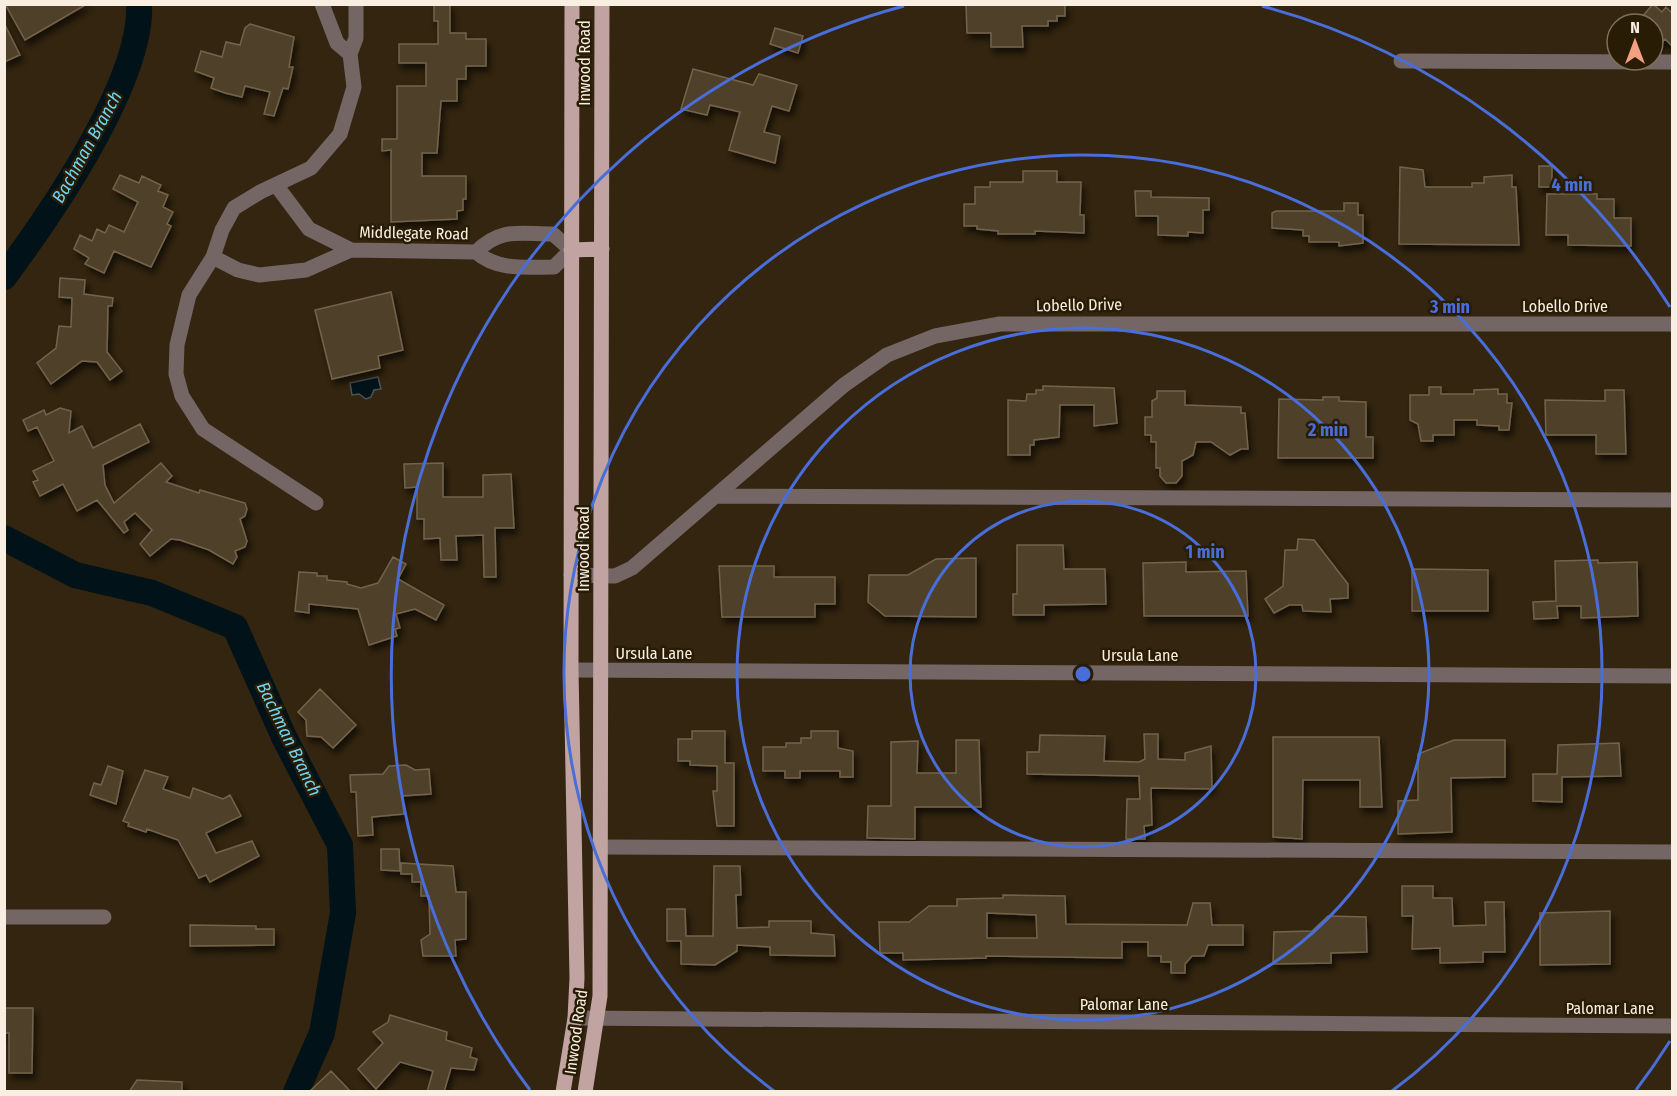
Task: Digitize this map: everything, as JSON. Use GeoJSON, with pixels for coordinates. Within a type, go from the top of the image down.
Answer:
{"type":"FeatureCollection","features":[{"type":"Feature","properties":{"kind":"main road","name":"Inwood Road"},"geometry":{"type":"LineString","coordinates":[[562,1092],[575,1018],[577,978],[571,670],[572,4]]}},
{"type":"Feature","properties":{"kind":"main road","name":"Inwood Road"},"geometry":{"type":"LineString","coordinates":[[585,1092],[598,1018],[601,847],[602,4]]}},
{"type":"Feature","properties":{"kind":"main road"},"geometry":{"type":"LineString","coordinates":[[571,250],[602,249]]}},
{"type":"Feature","properties":{"kind":"street"},"geometry":{"type":"LineString","coordinates":[[322,4],[337,44],[350,54]]}},
{"type":"Feature","properties":{"kind":"street"},"geometry":{"type":"LineString","coordinates":[[316,502],[203,429],[182,396],[176,374],[177,345],[189,295],[213,257],[222,230],[234,208],[260,192],[311,168],[340,134],[354,87],[350,54],[356,38],[356,4]]}},
{"type":"Feature","properties":{"kind":"street"},"geometry":{"type":"LineString","coordinates":[[1401,62],[1672,62]]}},
{"type":"Feature","properties":{"kind":"street","name":"Middlegate Road"},"geometry":{"type":"LineString","coordinates":[[276,185],[309,229],[351,250]]}},
{"type":"Feature","properties":{"kind":"street","name":"Middlegate Road"},"geometry":{"type":"LineString","coordinates":[[213,257],[238,270],[259,275],[306,270],[351,250],[476,252],[489,262],[504,266],[554,267],[571,250],[553,234],[514,234],[490,239],[476,252]]}},
{"type":"Feature","properties":{"kind":"street","name":"Lobello Drive"},"geometry":{"type":"LineString","coordinates":[[571,575],[615,576],[632,568],[844,385],[887,355],[935,336],[999,324],[1672,324]]}},
{"type":"Feature","properties":{"kind":"street"},"geometry":{"type":"LineString","coordinates":[[717,496],[1672,500]]}},
{"type":"Feature","properties":{"kind":"street","name":"Ursula Lane"},"geometry":{"type":"LineString","coordinates":[[571,670],[1672,676]]}},
{"type":"Feature","properties":{"kind":"street"},"geometry":{"type":"LineString","coordinates":[[601,847],[1672,852]]}},
{"type":"Feature","properties":{"kind":"street"},"geometry":{"type":"LineString","coordinates":[[4,917],[104,917]]}},
{"type":"Feature","properties":{"kind":"street","name":"Palomar Lane"},"geometry":{"type":"LineString","coordinates":[[575,1018],[1672,1026]]}},
{"type":"Feature","properties":{"kind":"shaded area"},"geometry":{"type":"Polygon","coordinates":[[[378,377],[381,389],[374,390],[371,397],[366,399],[359,394],[352,395],[350,383],[378,377]]]}},
{"type":"Feature","properties":{"kind":"building"},"geometry":{"type":"Polygon","coordinates":[[[5,4],[87,4],[25,40],[5,4]]]}},
{"type":"Feature","properties":{"kind":"building"},"geometry":{"type":"Polygon","coordinates":[[[434,4],[450,4],[450,33],[466,33],[466,39],[486,39],[486,66],[466,66],[466,79],[457,79],[457,101],[441,101],[437,153],[422,153],[422,176],[466,176],[466,199],[463,199],[463,210],[457,211],[457,219],[391,222],[391,150],[382,151],[382,139],[397,139],[397,86],[426,86],[426,63],[399,63],[399,44],[438,44],[438,21],[434,21],[434,4]]]}},
{"type":"Feature","properties":{"kind":"building"},"geometry":{"type":"Polygon","coordinates":[[[966,4],[1065,4],[1065,16],[1057,16],[1057,21],[1048,21],[1048,26],[1022,26],[1023,47],[991,47],[991,33],[967,33],[966,4]]]}},
{"type":"Feature","properties":{"kind":"building"},"geometry":{"type":"Polygon","coordinates":[[[1653,4],[1662,12],[1646,12],[1653,4]]]}},
{"type":"Feature","properties":{"kind":"building"},"geometry":{"type":"Polygon","coordinates":[[[1666,7],[1672,13],[1672,46],[1665,39],[1665,12],[1662,12],[1666,7]]]}},
{"type":"Feature","properties":{"kind":"building"},"geometry":{"type":"Polygon","coordinates":[[[4,23],[20,55],[4,62],[4,23]]]}},
{"type":"Feature","properties":{"kind":"building"},"geometry":{"type":"Polygon","coordinates":[[[250,24],[294,37],[289,67],[293,67],[288,89],[283,88],[274,116],[264,114],[270,92],[245,86],[242,97],[225,93],[211,88],[214,78],[195,71],[201,51],[222,57],[226,42],[240,45],[245,28],[250,24]]]}},
{"type":"Feature","properties":{"kind":"building"},"geometry":{"type":"Polygon","coordinates":[[[775,28],[803,36],[798,53],[770,44],[775,28]]]}},
{"type":"Feature","properties":{"kind":"building"},"geometry":{"type":"Polygon","coordinates":[[[693,69],[753,85],[759,74],[797,85],[789,111],[772,106],[764,132],[780,136],[775,163],[729,150],[740,112],[710,105],[707,115],[681,109],[693,69]]]}},
{"type":"Feature","properties":{"kind":"building"},"geometry":{"type":"Polygon","coordinates":[[[1539,166],[1552,166],[1552,187],[1539,187],[1539,166]]]}},
{"type":"Feature","properties":{"kind":"building"},"geometry":{"type":"Polygon","coordinates":[[[1400,167],[1423,170],[1425,187],[1472,187],[1472,183],[1484,183],[1484,177],[1512,175],[1512,187],[1516,187],[1519,245],[1399,244],[1400,167]]]}},
{"type":"Feature","properties":{"kind":"building"},"geometry":{"type":"Polygon","coordinates":[[[1023,171],[1057,171],[1057,182],[1081,182],[1080,215],[1084,215],[1084,233],[1035,231],[1035,234],[998,234],[998,231],[977,229],[977,226],[964,226],[964,204],[975,204],[975,187],[990,187],[990,182],[1023,182],[1023,171]]]}},
{"type":"Feature","properties":{"kind":"building"},"geometry":{"type":"Polygon","coordinates":[[[120,175],[139,183],[142,176],[161,185],[158,191],[168,195],[163,207],[173,212],[167,224],[171,226],[151,267],[114,251],[104,273],[85,264],[89,258],[74,249],[80,235],[92,241],[97,229],[105,233],[109,225],[124,232],[138,202],[113,189],[120,175]]]}},
{"type":"Feature","properties":{"kind":"building"},"geometry":{"type":"Polygon","coordinates":[[[1135,191],[1151,191],[1151,197],[1209,198],[1209,210],[1203,210],[1203,233],[1188,232],[1188,236],[1158,235],[1158,216],[1136,216],[1135,191]]]}},
{"type":"Feature","properties":{"kind":"building"},"geometry":{"type":"Polygon","coordinates":[[[1547,194],[1597,194],[1597,199],[1614,199],[1614,218],[1631,218],[1631,246],[1568,245],[1568,235],[1546,235],[1547,194]]]}},
{"type":"Feature","properties":{"kind":"building"},"geometry":{"type":"Polygon","coordinates":[[[1344,203],[1358,203],[1358,215],[1363,215],[1363,243],[1339,246],[1339,242],[1309,242],[1309,236],[1303,236],[1303,230],[1272,228],[1272,213],[1276,211],[1344,211],[1344,203]]]}},
{"type":"Feature","properties":{"kind":"building"},"geometry":{"type":"Polygon","coordinates":[[[60,278],[85,280],[84,294],[113,298],[112,306],[108,306],[107,352],[122,371],[110,380],[97,362],[82,361],[51,384],[37,363],[56,348],[59,326],[71,327],[72,298],[59,297],[60,278]]]}},
{"type":"Feature","properties":{"kind":"building"},"geometry":{"type":"Polygon","coordinates":[[[391,292],[403,350],[378,356],[380,368],[332,379],[315,310],[391,292]]]}},
{"type":"Feature","properties":{"kind":"building"},"geometry":{"type":"Polygon","coordinates":[[[1043,386],[1114,388],[1117,423],[1094,426],[1094,405],[1060,405],[1059,437],[1034,440],[1034,445],[1030,445],[1030,455],[1008,455],[1008,400],[1026,401],[1027,394],[1036,394],[1036,390],[1043,390],[1043,386]]]}},
{"type":"Feature","properties":{"kind":"building"},"geometry":{"type":"Polygon","coordinates":[[[1429,387],[1441,387],[1441,394],[1474,394],[1474,390],[1498,389],[1498,394],[1507,394],[1507,403],[1512,403],[1509,430],[1499,430],[1499,426],[1477,425],[1477,420],[1454,420],[1454,435],[1433,435],[1433,441],[1421,441],[1418,424],[1410,420],[1410,395],[1429,395],[1429,387]]]}},
{"type":"Feature","properties":{"kind":"building"},"geometry":{"type":"Polygon","coordinates":[[[1605,390],[1624,390],[1626,454],[1596,454],[1596,435],[1546,435],[1545,400],[1605,401],[1605,390]]]}},
{"type":"Feature","properties":{"kind":"building"},"geometry":{"type":"Polygon","coordinates":[[[1157,391],[1185,391],[1185,405],[1241,407],[1241,413],[1245,413],[1248,449],[1241,449],[1230,455],[1211,442],[1196,442],[1193,455],[1182,461],[1182,476],[1176,483],[1166,483],[1160,476],[1160,468],[1156,468],[1156,442],[1151,442],[1151,435],[1145,435],[1145,417],[1152,417],[1152,401],[1157,398],[1157,391]]]}},
{"type":"Feature","properties":{"kind":"building"},"geometry":{"type":"Polygon","coordinates":[[[1323,397],[1339,397],[1339,401],[1366,402],[1366,437],[1373,437],[1373,458],[1278,458],[1279,399],[1323,400],[1323,397]]]}},
{"type":"Feature","properties":{"kind":"building"},"geometry":{"type":"Polygon","coordinates":[[[60,408],[71,411],[69,433],[82,426],[93,448],[140,424],[149,442],[103,465],[105,485],[114,503],[161,463],[172,476],[166,482],[199,493],[200,490],[245,503],[247,509],[245,516],[240,519],[247,541],[245,547],[235,551],[237,557],[233,564],[209,550],[171,539],[150,556],[140,544],[152,530],[135,513],[124,522],[128,530],[124,533],[97,500],[77,511],[63,484],[40,496],[33,482],[38,480],[33,471],[54,461],[37,427],[28,431],[23,420],[44,410],[46,415],[60,408]]]}},
{"type":"Feature","properties":{"kind":"building"},"geometry":{"type":"Polygon","coordinates":[[[443,463],[443,497],[483,497],[483,475],[511,474],[514,528],[495,528],[496,577],[484,577],[483,535],[456,536],[457,560],[441,560],[440,538],[424,539],[424,519],[417,519],[417,487],[405,488],[404,464],[443,463]]]}},
{"type":"Feature","properties":{"kind":"building"},"geometry":{"type":"Polygon","coordinates":[[[1298,539],[1314,540],[1348,584],[1348,598],[1330,599],[1331,612],[1303,611],[1302,605],[1289,605],[1274,613],[1265,599],[1283,586],[1285,550],[1297,550],[1298,539]]]}},
{"type":"Feature","properties":{"kind":"building"},"geometry":{"type":"Polygon","coordinates":[[[1017,545],[1063,545],[1064,569],[1105,569],[1106,604],[1044,605],[1044,615],[1013,615],[1013,594],[1017,594],[1017,545]]]}},
{"type":"Feature","properties":{"kind":"building"},"geometry":{"type":"Polygon","coordinates":[[[393,557],[406,564],[398,579],[444,605],[436,620],[415,609],[396,614],[400,628],[395,629],[397,636],[369,645],[358,609],[309,604],[309,613],[295,611],[299,572],[317,573],[317,576],[327,576],[327,580],[347,582],[347,584],[361,588],[378,583],[393,557]]]}},
{"type":"Feature","properties":{"kind":"building"},"geometry":{"type":"Polygon","coordinates":[[[976,558],[976,617],[885,616],[868,602],[869,575],[908,575],[936,559],[976,558]]]}},
{"type":"Feature","properties":{"kind":"building"},"geometry":{"type":"Polygon","coordinates":[[[1598,560],[1598,563],[1637,562],[1638,616],[1581,618],[1581,606],[1557,606],[1558,618],[1534,619],[1533,602],[1556,601],[1555,561],[1598,560]]]}},
{"type":"Feature","properties":{"kind":"building"},"geometry":{"type":"Polygon","coordinates":[[[1186,562],[1186,572],[1246,571],[1248,616],[1144,616],[1143,563],[1186,562]]]}},
{"type":"Feature","properties":{"kind":"building"},"geometry":{"type":"Polygon","coordinates":[[[719,566],[774,566],[774,577],[835,577],[835,604],[815,604],[815,617],[722,617],[719,566]]]}},
{"type":"Feature","properties":{"kind":"building"},"geometry":{"type":"Polygon","coordinates":[[[1412,569],[1488,570],[1488,611],[1412,611],[1412,569]]]}},
{"type":"Feature","properties":{"kind":"building"},"geometry":{"type":"Polygon","coordinates":[[[320,689],[356,725],[333,748],[321,737],[307,736],[306,720],[298,712],[320,689]]]}},
{"type":"Feature","properties":{"kind":"building"},"geometry":{"type":"Polygon","coordinates":[[[692,731],[725,731],[725,763],[734,763],[734,826],[717,826],[713,791],[717,791],[717,766],[690,765],[690,761],[678,761],[678,739],[692,739],[692,731]]]}},
{"type":"Feature","properties":{"kind":"building"},"geometry":{"type":"Polygon","coordinates":[[[811,731],[838,731],[838,748],[853,751],[853,777],[840,777],[840,771],[800,771],[800,778],[785,778],[785,771],[763,771],[763,747],[786,747],[786,743],[801,743],[801,738],[811,738],[811,731]]]}},
{"type":"Feature","properties":{"kind":"building"},"geometry":{"type":"Polygon","coordinates":[[[1144,734],[1158,734],[1158,759],[1185,760],[1185,753],[1211,746],[1212,789],[1151,788],[1152,825],[1144,826],[1145,839],[1126,839],[1127,799],[1140,799],[1139,776],[1027,774],[1027,752],[1039,752],[1040,735],[1105,736],[1104,761],[1139,762],[1145,759],[1144,734]]]}},
{"type":"Feature","properties":{"kind":"building"},"geometry":{"type":"Polygon","coordinates":[[[1273,737],[1379,737],[1382,807],[1360,807],[1360,780],[1303,780],[1302,839],[1273,837],[1273,737]]]}},
{"type":"Feature","properties":{"kind":"building"},"geometry":{"type":"Polygon","coordinates":[[[956,740],[979,740],[981,807],[915,807],[915,839],[867,838],[868,806],[891,806],[891,742],[918,741],[917,773],[956,773],[956,740]]]}},
{"type":"Feature","properties":{"kind":"building"},"geometry":{"type":"Polygon","coordinates":[[[1454,740],[1505,740],[1505,777],[1451,778],[1452,832],[1398,834],[1398,801],[1418,800],[1418,754],[1454,740]]]}},
{"type":"Feature","properties":{"kind":"building"},"geometry":{"type":"Polygon","coordinates":[[[1619,743],[1621,776],[1562,777],[1562,802],[1533,801],[1533,774],[1557,774],[1558,745],[1619,743]]]}},
{"type":"Feature","properties":{"kind":"building"},"geometry":{"type":"Polygon","coordinates":[[[406,765],[415,770],[429,769],[431,794],[402,796],[404,814],[372,817],[373,835],[358,836],[356,792],[351,792],[350,775],[383,774],[389,766],[406,765]]]}},
{"type":"Feature","properties":{"kind":"building"},"geometry":{"type":"Polygon","coordinates":[[[108,766],[123,771],[116,804],[90,795],[94,783],[101,785],[108,766]]]}},
{"type":"Feature","properties":{"kind":"building"},"geometry":{"type":"Polygon","coordinates":[[[145,770],[168,777],[163,789],[190,798],[193,788],[223,799],[230,795],[241,816],[206,833],[216,853],[252,841],[259,856],[210,882],[206,875],[199,878],[178,840],[147,829],[146,832],[128,826],[129,823],[123,821],[145,770]]]}},
{"type":"Feature","properties":{"kind":"building"},"geometry":{"type":"Polygon","coordinates":[[[381,849],[399,849],[400,871],[381,870],[381,849]]]}},
{"type":"Feature","properties":{"kind":"building"},"geometry":{"type":"Polygon","coordinates":[[[401,863],[453,866],[456,892],[466,892],[466,939],[455,940],[456,956],[423,956],[421,940],[430,934],[429,896],[421,896],[421,882],[412,882],[412,874],[401,874],[401,863]]]}},
{"type":"Feature","properties":{"kind":"building"},"geometry":{"type":"Polygon","coordinates":[[[714,866],[740,866],[741,895],[736,895],[737,928],[769,927],[769,921],[811,921],[811,933],[834,935],[835,956],[770,955],[770,947],[737,945],[737,951],[715,965],[681,964],[681,941],[667,941],[667,909],[685,909],[686,936],[713,936],[714,866]]]}},
{"type":"Feature","properties":{"kind":"building"},"geometry":{"type":"Polygon","coordinates":[[[1402,886],[1433,886],[1433,898],[1452,898],[1453,926],[1486,925],[1485,902],[1504,902],[1505,952],[1483,952],[1483,962],[1440,963],[1440,948],[1412,949],[1413,916],[1402,916],[1402,886]]]}},
{"type":"Feature","properties":{"kind":"building"},"geometry":{"type":"Polygon","coordinates":[[[1003,895],[1065,896],[1066,924],[1187,925],[1193,903],[1210,903],[1212,925],[1243,925],[1243,945],[1208,945],[1204,956],[1192,956],[1185,964],[1185,973],[1171,973],[1171,962],[1161,962],[1161,956],[1148,956],[1148,942],[1122,942],[1122,958],[986,956],[986,958],[903,960],[903,953],[880,953],[879,922],[909,922],[929,906],[957,906],[957,899],[1003,898],[1003,895]],[[987,913],[987,938],[1037,938],[1036,915],[987,913]]]}},
{"type":"Feature","properties":{"kind":"building"},"geometry":{"type":"Polygon","coordinates":[[[1610,911],[1610,964],[1540,965],[1540,913],[1610,911]]]}},
{"type":"Feature","properties":{"kind":"building"},"geometry":{"type":"Polygon","coordinates":[[[1328,916],[1366,917],[1367,952],[1331,953],[1331,963],[1273,964],[1274,932],[1312,931],[1328,916]]]}},
{"type":"Feature","properties":{"kind":"building"},"geometry":{"type":"Polygon","coordinates":[[[190,925],[256,926],[256,929],[274,929],[274,945],[190,946],[190,925]]]}},
{"type":"Feature","properties":{"kind":"building"},"geometry":{"type":"Polygon","coordinates":[[[4,1008],[33,1008],[32,1073],[9,1073],[9,1033],[4,1033],[4,1008]]]}},
{"type":"Feature","properties":{"kind":"building"},"geometry":{"type":"Polygon","coordinates":[[[390,1015],[447,1032],[446,1040],[472,1048],[470,1057],[477,1059],[474,1070],[451,1068],[444,1092],[427,1092],[433,1071],[400,1062],[376,1089],[358,1069],[383,1043],[373,1032],[388,1022],[390,1015]]]}},
{"type":"Feature","properties":{"kind":"building"},"geometry":{"type":"Polygon","coordinates":[[[331,1071],[351,1092],[309,1092],[331,1071]]]}},
{"type":"Feature","properties":{"kind":"building"},"geometry":{"type":"Polygon","coordinates":[[[137,1080],[182,1082],[182,1092],[129,1092],[137,1080]]]}},
{"type":"Feature","properties":{"kind":"waterway","name":"Bachman Branch"},"geometry":{"type":"LineString","coordinates":[[4,277],[68,184],[110,108],[126,70],[136,35],[139,4]]}},
{"type":"Feature","properties":{"kind":"waterway","name":"Bachman Branch"},"geometry":{"type":"LineString","coordinates":[[4,538],[75,575],[152,593],[235,627],[284,737],[340,845],[343,913],[322,1033],[296,1092]]}}]}
